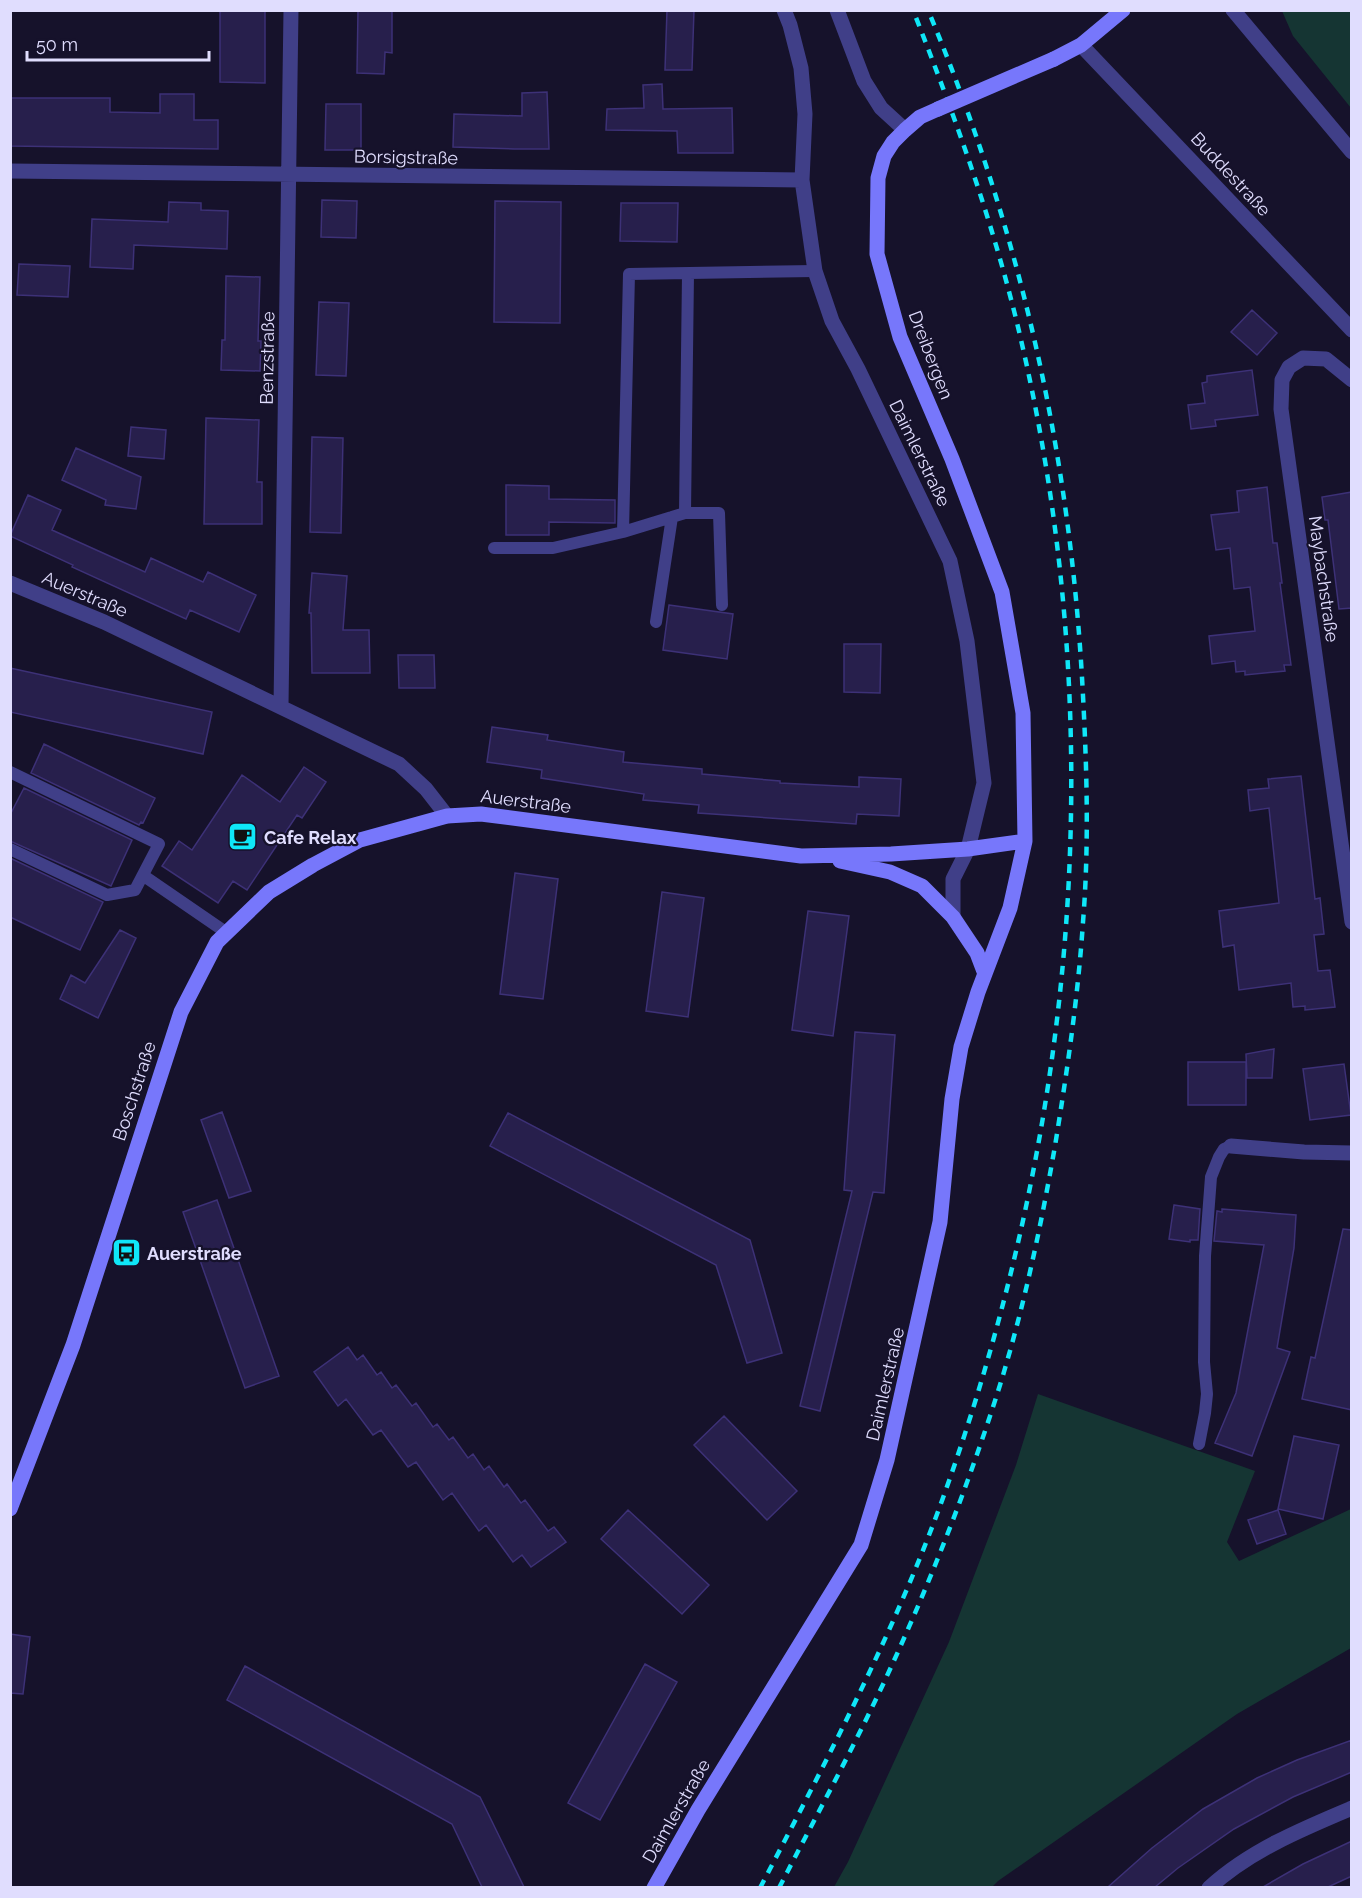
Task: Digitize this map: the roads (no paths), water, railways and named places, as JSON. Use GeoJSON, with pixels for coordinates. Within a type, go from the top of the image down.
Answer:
{"type":"FeatureCollection","features":[{"type":"Feature","properties":{"kind":"street","name":"Benzstraße"},"geometry":{"type":"LineString","coordinates":[[281,706],[291,10]]}},
{"type":"Feature","properties":{"kind":"street","name":"Daimlerstraße"},"geometry":{"type":"LineString","coordinates":[[784,10],[801,68],[805,114],[802,180],[815,271],[832,321],[858,369],[950,561],[967,641],[984,783],[969,849],[953,879],[953,916]]}},
{"type":"Feature","properties":{"kind":"street"},"geometry":{"type":"LineString","coordinates":[[837,10],[864,81],[881,108],[905,130]]}},
{"type":"Feature","properties":{"kind":"street","name":"Dreibergen"},"geometry":{"type":"LineString","coordinates":[[1025,841],[1023,712],[1002,592],[952,459],[900,337],[877,254],[878,178],[885,156],[893,142],[920,117],[1081,45],[1123,10]]}},
{"type":"Feature","properties":{"kind":"street"},"geometry":{"type":"LineString","coordinates":[[1233,10],[1352,152]]}},
{"type":"Feature","properties":{"kind":"street","name":"Buddestraße"},"geometry":{"type":"LineString","coordinates":[[1081,45],[1352,330]]}},
{"type":"Feature","properties":{"kind":"street","name":"Borsigstraße"},"geometry":{"type":"LineString","coordinates":[[10,171],[802,180]]}},
{"type":"Feature","properties":{"kind":"street","name":"Maybachstraße"},"geometry":{"type":"LineString","coordinates":[[1352,380],[1326,359],[1303,358],[1289,368],[1282,380],[1281,409],[1352,922]]}},
{"type":"Feature","properties":{"kind":"street","name":"Auerstraße"},"geometry":{"type":"LineString","coordinates":[[10,583],[104,622],[399,764],[426,789],[447,816],[481,814],[801,856],[969,849],[1025,841]]}},
{"type":"Feature","properties":{"kind":"street","name":"Boschstraße"},"geometry":{"type":"LineString","coordinates":[[10,1509],[73,1345],[181,1012],[217,942],[269,892],[313,865],[360,840],[447,816]]}},
{"type":"Feature","properties":{"kind":"street","name":"Daimlerstraße"},"geometry":{"type":"LineString","coordinates":[[654,1887],[698,1810],[861,1545],[887,1460],[940,1222],[952,1099],[961,1047],[1010,908],[1025,841]]}},
{"type":"Feature","properties":{"kind":"street"},"geometry":{"type":"LineString","coordinates":[[801,856],[842,861],[890,872],[922,886],[953,916],[985,974]]}},
{"type":"Feature","properties":{"kind":"street"},"geometry":{"type":"LineString","coordinates":[[1231,1146],[1352,1154]]}},
{"type":"Feature","properties":{"kind":"street"},"geometry":{"type":"LineString","coordinates":[[1209,1887],[1225,1873],[1296,1832],[1352,1808]]}},
{"type":"Feature","properties":{"kind":"lane"},"geometry":{"type":"LineString","coordinates":[[623,532],[629,274],[815,271]]}},
{"type":"Feature","properties":{"kind":"lane"},"geometry":{"type":"LineString","coordinates":[[657,622],[678,515],[688,274]]}},
{"type":"Feature","properties":{"kind":"lane"},"geometry":{"type":"LineString","coordinates":[[494,548],[553,548],[623,532],[678,515],[719,513],[722,605]]}},
{"type":"Feature","properties":{"kind":"lane"},"geometry":{"type":"LineString","coordinates":[[10,772],[159,844],[135,890],[107,895],[10,849]]}},
{"type":"Feature","properties":{"kind":"lane"},"geometry":{"type":"LineString","coordinates":[[144,876],[227,933]]}},
{"type":"Feature","properties":{"kind":"lane"},"geometry":{"type":"LineString","coordinates":[[1198,1444],[1207,1394],[1204,1362],[1205,1256],[1211,1177],[1224,1149],[1231,1146]]}},
{"type":"Feature","properties":{"kind":"railway"},"geometry":{"type":"LineString","coordinates":[[760,1888],[838,1737],[887,1635],[931,1531],[950,1478],[994,1337],[1028,1195],[1053,1052],[1067,907],[1071,762],[1064,617],[1047,472],[1008,287],[957,128],[913,10]]}},
{"type":"Feature","properties":{"kind":"railway"},"geometry":{"type":"LineString","coordinates":[[779,1888],[860,1731],[902,1642],[962,1496],[1000,1385],[1024,1296],[1050,1176],[1068,1062],[1081,950],[1087,838],[1083,696],[1077,607],[1067,519],[1053,432],[1036,346],[1015,261],[990,177],[961,93],[928,10]]}},
{"type":"Feature","properties":{"kind":"place","name":"Cafe Relax"},"geometry":{"type":"Point","coordinates":[243,837]}},
{"type":"Feature","properties":{"kind":"place","name":"Auerstraße"},"geometry":{"type":"Point","coordinates":[126,1253]}}]}
